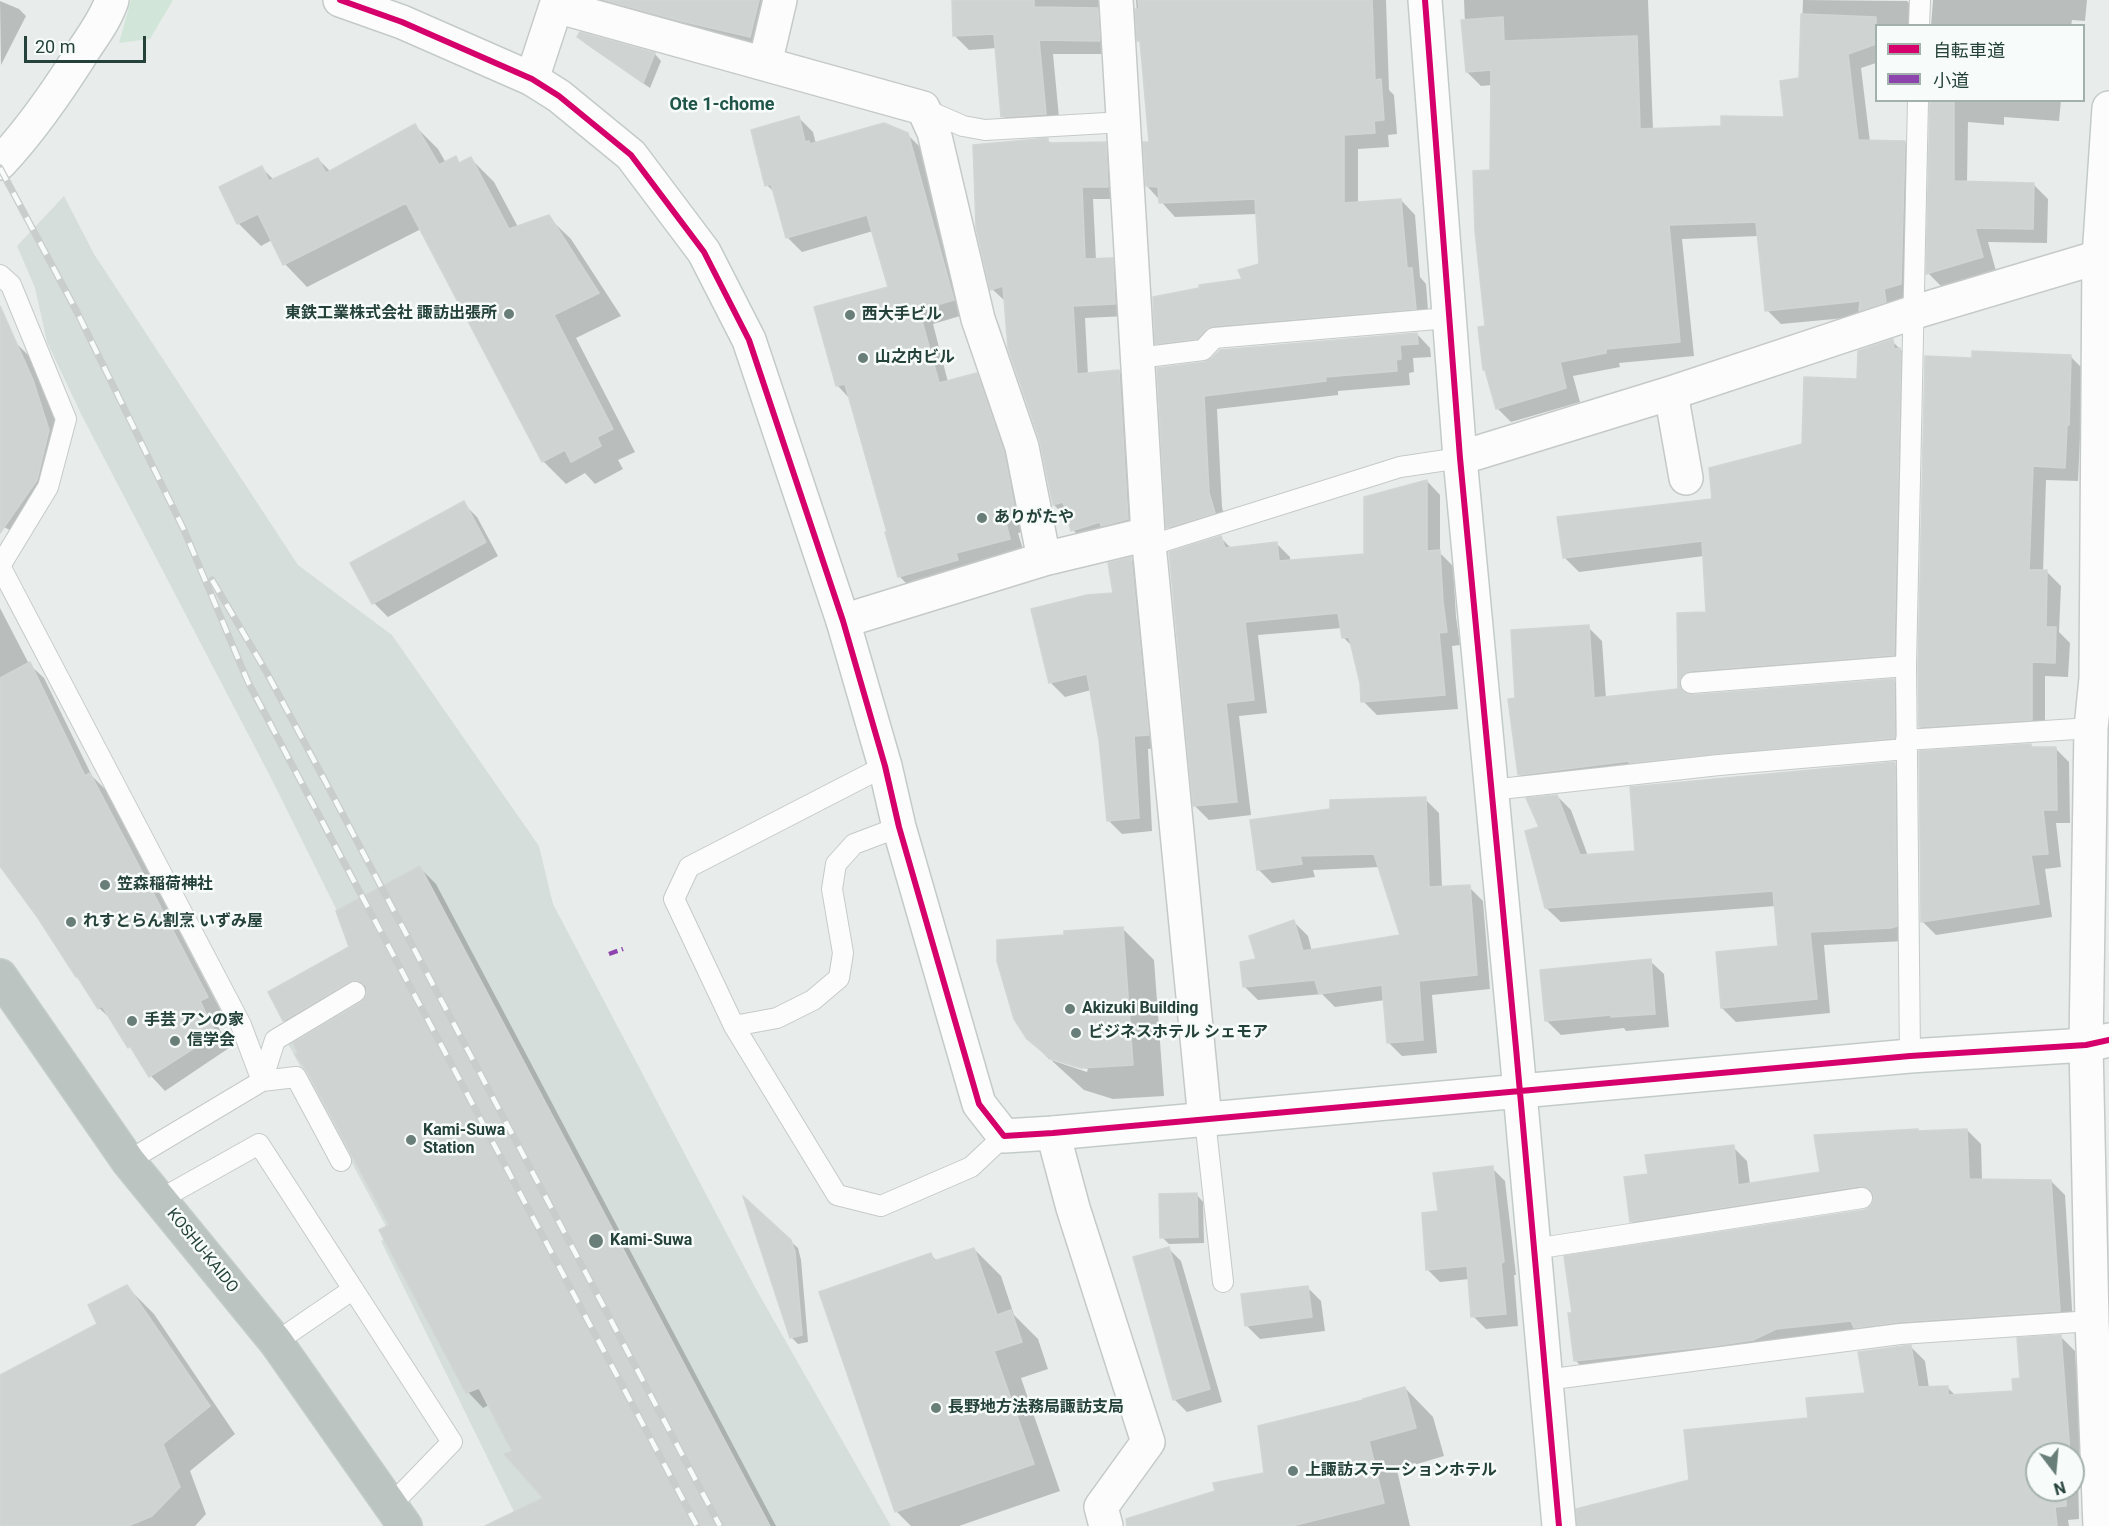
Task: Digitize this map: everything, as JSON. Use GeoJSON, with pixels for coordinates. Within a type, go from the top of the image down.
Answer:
{"type":"FeatureCollection","features":[{"type":"Feature","properties":{"kind":"highway","name":"KOSHU-KAIDO"},"geometry":{"type":"LineString","coordinates":[[0,976],[128,1161],[276,1342],[398,1516]]}},
{"type":"Feature","properties":{"kind":"street"},"geometry":{"type":"LineString","coordinates":[[0,163],[14,148],[71,69],[108,12],[111,0]]}},
{"type":"Feature","properties":{"kind":"street"},"geometry":{"type":"LineString","coordinates":[[340,0],[404,11],[532,79],[559,96],[631,156],[704,252],[749,340],[843,621],[885,766],[899,827],[979,1104],[1004,1136],[1910,1056],[2097,1042]]}},
{"type":"Feature","properties":{"kind":"street"},"geometry":{"type":"LineString","coordinates":[[765,64],[780,0]]}},
{"type":"Feature","properties":{"kind":"street"},"geometry":{"type":"LineString","coordinates":[[1116,0],[1148,540],[1205,1120]]}},
{"type":"Feature","properties":{"kind":"street"},"geometry":{"type":"LineString","coordinates":[[1425,0],[1460,458],[1559,1526]]}},
{"type":"Feature","properties":{"kind":"street"},"geometry":{"type":"LineString","coordinates":[[532,79],[556,6],[923,108],[934,132],[978,319],[1022,447],[1044,559]]}},
{"type":"Feature","properties":{"kind":"street"},"geometry":{"type":"LineString","coordinates":[[2100,1526],[2092,1321],[2097,1042],[2091,729],[2102,679],[2104,256],[2109,108]]}},
{"type":"Feature","properties":{"kind":"street"},"geometry":{"type":"LineString","coordinates":[[1460,458],[1671,393],[1915,312],[2104,256]]}},
{"type":"Feature","properties":{"kind":"street"},"geometry":{"type":"LineString","coordinates":[[1671,393],[1686,478]]}},
{"type":"Feature","properties":{"kind":"street"},"geometry":{"type":"LineString","coordinates":[[843,621],[1044,559],[1148,540]]}},
{"type":"Feature","properties":{"kind":"street"},"geometry":{"type":"LineString","coordinates":[[1053,1133],[1073,1208],[1148,1442],[1101,1507],[1106,1526]]}},
{"type":"Feature","properties":{"kind":"lane"},"geometry":{"type":"LineString","coordinates":[[1425,0],[1441,0]]}},
{"type":"Feature","properties":{"kind":"lane"},"geometry":{"type":"LineString","coordinates":[[1919,24],[1920,0]]}},
{"type":"Feature","properties":{"kind":"lane"},"geometry":{"type":"LineString","coordinates":[[1910,1056],[1906,666],[1918,102]]}},
{"type":"Feature","properties":{"kind":"lane"},"geometry":{"type":"LineString","coordinates":[[923,108],[963,126],[985,130],[1124,122]]}},
{"type":"Feature","properties":{"kind":"lane"},"geometry":{"type":"LineString","coordinates":[[0,275],[11,285],[66,419],[48,487],[0,566],[241,1025],[262,1081]]}},
{"type":"Feature","properties":{"kind":"lane"},"geometry":{"type":"LineString","coordinates":[[1137,358],[1203,350],[1214,338],[1448,318]]}},
{"type":"Feature","properties":{"kind":"lane"},"geometry":{"type":"LineString","coordinates":[[1148,540],[1400,467],[1460,458]]}},
{"type":"Feature","properties":{"kind":"lane"},"geometry":{"type":"LineString","coordinates":[[1691,683],[1906,666]]}},
{"type":"Feature","properties":{"kind":"lane"},"geometry":{"type":"LineString","coordinates":[[1491,790],[1906,744],[2091,729]]}},
{"type":"Feature","properties":{"kind":"lane"},"geometry":{"type":"LineString","coordinates":[[885,766],[689,867],[674,899],[734,1026],[837,1195],[881,1206],[971,1167],[1004,1136]]}},
{"type":"Feature","properties":{"kind":"lane"},"geometry":{"type":"LineString","coordinates":[[734,1026],[777,1018],[813,1000],[839,978],[843,953],[832,889],[836,864],[854,844],[899,827]]}},
{"type":"Feature","properties":{"kind":"lane"},"geometry":{"type":"LineString","coordinates":[[262,1081],[275,1040],[355,992]]}},
{"type":"Feature","properties":{"kind":"lane"},"geometry":{"type":"LineString","coordinates":[[128,1161],[262,1081],[296,1077],[341,1161]]}},
{"type":"Feature","properties":{"kind":"lane"},"geometry":{"type":"LineString","coordinates":[[1205,1120],[1223,1282]]}},
{"type":"Feature","properties":{"kind":"lane"},"geometry":{"type":"LineString","coordinates":[[159,1200],[259,1144],[452,1442],[398,1516]]}},
{"type":"Feature","properties":{"kind":"lane"},"geometry":{"type":"LineString","coordinates":[[1534,1249],[1862,1198]]}},
{"type":"Feature","properties":{"kind":"lane"},"geometry":{"type":"LineString","coordinates":[[276,1342],[352,1290]]}},
{"type":"Feature","properties":{"kind":"lane"},"geometry":{"type":"LineString","coordinates":[[1545,1380],[1900,1334],[2092,1321]]}},
{"type":"Feature","properties":{"kind":"shaded area"},"geometry":{"type":"Polygon","coordinates":[[[64,196],[94,254],[298,565],[392,635],[539,846],[553,904],[756,1289],[891,1526],[521,1526],[381,1241],[391,1236],[286,1040],[367,995],[356,949],[272,780],[81,414],[47,342],[35,288],[17,246],[64,196]]]}},
{"type":"Feature","properties":{"kind":"green space"},"geometry":{"type":"Polygon","coordinates":[[[131,0],[173,0],[150,39],[119,43],[131,0]]]}},
{"type":"Feature","properties":{"kind":"building"},"geometry":{"type":"Polygon","coordinates":[[[604,0],[759,0],[750,37],[604,0]]]}},
{"type":"Feature","properties":{"kind":"building"},"geometry":{"type":"Polygon","coordinates":[[[952,0],[1034,0],[1034,7],[1098,8],[1100,41],[1039,40],[1046,114],[1001,117],[994,34],[953,36],[952,0]]]}},
{"type":"Feature","properties":{"kind":"building"},"geometry":{"type":"Polygon","coordinates":[[[1138,0],[1372,0],[1375,80],[1381,79],[1384,120],[1374,121],[1375,133],[1344,135],[1344,203],[1401,199],[1407,268],[1412,268],[1416,309],[1213,326],[1205,330],[1197,339],[1155,344],[1153,297],[1199,288],[1199,285],[1242,279],[1238,270],[1259,264],[1255,199],[1159,203],[1158,187],[1146,186],[1143,142],[1149,142],[1140,41],[1137,41],[1135,9],[1139,9],[1138,0]]]}},
{"type":"Feature","properties":{"kind":"building"},"geometry":{"type":"Polygon","coordinates":[[[1801,14],[1876,17],[1875,44],[1848,54],[1858,140],[1905,141],[1901,284],[1884,289],[1886,302],[1859,311],[1860,301],[1765,311],[1756,222],[1669,225],[1680,342],[1606,349],[1606,353],[1560,362],[1566,388],[1496,409],[1485,370],[1483,370],[1478,327],[1485,326],[1475,231],[1473,171],[1490,170],[1491,70],[1466,72],[1461,20],[1503,17],[1504,41],[1637,36],[1640,129],[1721,126],[1721,116],[1784,117],[1780,81],[1799,78],[1801,14]]]}},
{"type":"Feature","properties":{"kind":"building"},"geometry":{"type":"Polygon","coordinates":[[[580,32],[655,53],[643,83],[577,37],[580,32]]]}},
{"type":"Feature","properties":{"kind":"building"},"geometry":{"type":"Polygon","coordinates":[[[1930,102],[1954,102],[1954,181],[2034,183],[2033,229],[1975,228],[1983,257],[1926,274],[1930,102]]]}},
{"type":"Feature","properties":{"kind":"building"},"geometry":{"type":"Polygon","coordinates":[[[799,116],[805,142],[809,141],[810,144],[884,123],[908,133],[954,300],[919,310],[939,383],[977,373],[1004,452],[1016,516],[1005,519],[1010,539],[956,553],[958,560],[898,577],[845,384],[836,386],[814,307],[888,287],[867,215],[786,238],[771,184],[765,186],[751,130],[799,116]]]}},
{"type":"Feature","properties":{"kind":"building"},"geometry":{"type":"Polygon","coordinates":[[[415,124],[439,165],[456,156],[459,163],[471,157],[509,229],[549,215],[599,293],[554,315],[613,429],[597,437],[601,446],[571,462],[565,450],[542,462],[406,203],[283,265],[258,214],[237,224],[219,187],[262,166],[269,181],[318,158],[326,173],[415,124]]]}},
{"type":"Feature","properties":{"kind":"building"},"geometry":{"type":"Polygon","coordinates":[[[1048,138],[1048,143],[1106,142],[1108,187],[1082,187],[1085,259],[1113,258],[1115,304],[1073,306],[1077,374],[1119,370],[1128,519],[1101,526],[1100,522],[1071,531],[1063,502],[1053,505],[1040,441],[1008,348],[1003,286],[990,290],[976,227],[973,145],[1048,138]]]}},
{"type":"Feature","properties":{"kind":"building"},"geometry":{"type":"Polygon","coordinates":[[[0,306],[33,380],[49,430],[37,480],[0,533],[0,306]]]}},
{"type":"Feature","properties":{"kind":"building"},"geometry":{"type":"Polygon","coordinates":[[[1417,333],[1418,344],[1400,345],[1401,359],[1396,360],[1397,371],[1325,377],[1326,381],[1204,396],[1209,493],[1215,513],[1166,528],[1157,368],[1204,362],[1220,350],[1417,333]]]}},
{"type":"Feature","properties":{"kind":"building"},"geometry":{"type":"Polygon","coordinates":[[[1893,339],[1894,349],[1900,348],[1901,355],[1894,655],[1690,671],[1684,674],[1679,683],[1682,690],[1692,695],[1894,679],[1895,738],[1629,763],[1629,761],[1518,775],[1508,699],[1515,698],[1511,630],[1589,625],[1594,698],[1678,689],[1677,613],[1706,612],[1702,541],[1563,558],[1557,517],[1712,499],[1709,468],[1802,444],[1804,377],[1857,379],[1858,351],[1893,339]]]}},
{"type":"Feature","properties":{"kind":"building"},"geometry":{"type":"Polygon","coordinates":[[[1972,351],[2071,355],[2065,468],[2033,466],[2029,570],[2047,570],[2046,627],[2056,627],[2055,663],[2032,662],[2032,720],[1919,727],[1918,666],[1925,356],[1972,358],[1972,351]]]}},
{"type":"Feature","properties":{"kind":"building"},"geometry":{"type":"Polygon","coordinates":[[[1427,480],[1427,551],[1440,550],[1447,632],[1439,633],[1445,695],[1361,702],[1360,683],[1349,637],[1342,638],[1338,613],[1245,622],[1254,700],[1226,703],[1237,802],[1193,806],[1169,552],[1221,536],[1225,548],[1277,542],[1279,561],[1364,554],[1364,497],[1427,480]]]}},
{"type":"Feature","properties":{"kind":"building"},"geometry":{"type":"Polygon","coordinates":[[[464,501],[486,542],[372,604],[350,563],[464,501]]]}},
{"type":"Feature","properties":{"kind":"building"},"geometry":{"type":"Polygon","coordinates":[[[1131,557],[1149,735],[1134,736],[1139,818],[1107,821],[1099,740],[1087,674],[1049,683],[1031,609],[1087,595],[1113,593],[1108,563],[1131,557]]]}},
{"type":"Feature","properties":{"kind":"building"},"geometry":{"type":"Polygon","coordinates":[[[30,662],[85,776],[90,773],[208,997],[200,1001],[216,1034],[149,1077],[102,1006],[98,1009],[38,918],[0,866],[0,678],[30,662]]]}},
{"type":"Feature","properties":{"kind":"building"},"geometry":{"type":"Polygon","coordinates":[[[2031,744],[2031,747],[2056,747],[2057,810],[2043,810],[2048,854],[2031,855],[2039,904],[1921,922],[1919,751],[2031,744]]]}},
{"type":"Feature","properties":{"kind":"building"},"geometry":{"type":"Polygon","coordinates":[[[1895,762],[1897,926],[1810,932],[1817,999],[1721,1008],[1716,952],[1778,946],[1773,891],[1545,908],[1525,831],[1539,827],[1526,798],[1557,795],[1580,855],[1635,851],[1630,787],[1895,762]]]}},
{"type":"Feature","properties":{"kind":"building"},"geometry":{"type":"Polygon","coordinates":[[[1426,797],[1429,887],[1470,885],[1477,975],[1419,981],[1423,1040],[1387,1043],[1382,985],[1319,994],[1315,980],[1243,987],[1240,962],[1256,959],[1249,936],[1294,920],[1303,951],[1400,935],[1374,854],[1300,856],[1302,864],[1257,870],[1250,820],[1330,809],[1330,800],[1426,797]]]}},
{"type":"Feature","properties":{"kind":"building"},"geometry":{"type":"Polygon","coordinates":[[[420,866],[770,1526],[485,1526],[543,1498],[504,1454],[512,1451],[479,1388],[466,1393],[379,1230],[389,1225],[307,1071],[295,1054],[298,1053],[293,1043],[362,1002],[367,992],[366,986],[360,981],[349,982],[283,1021],[268,992],[349,947],[336,911],[420,866]]]}},
{"type":"Feature","properties":{"kind":"building","name":"Akizuki Building"},"geometry":{"type":"Polygon","coordinates":[[[1123,927],[1133,1065],[1081,1068],[1051,1059],[1027,1039],[1014,1019],[997,961],[997,940],[1064,935],[1064,931],[1123,927]]]}},
{"type":"Feature","properties":{"kind":"building"},"geometry":{"type":"Polygon","coordinates":[[[1651,959],[1655,1014],[1545,1021],[1540,970],[1651,959]]]}},
{"type":"Feature","properties":{"kind":"building"},"geometry":{"type":"Polygon","coordinates":[[[1918,1129],[1918,1131],[1967,1129],[1969,1179],[2051,1180],[2060,1311],[1899,1322],[1854,1328],[1851,1321],[1776,1329],[1753,1340],[1713,1346],[1574,1361],[1568,1313],[1572,1313],[1564,1256],[1864,1210],[1873,1202],[1874,1196],[1871,1190],[1860,1186],[1630,1222],[1624,1177],[1648,1174],[1645,1155],[1734,1145],[1738,1185],[1820,1172],[1814,1135],[1918,1129]]]}},
{"type":"Feature","properties":{"kind":"building"},"geometry":{"type":"Polygon","coordinates":[[[1493,1166],[1504,1262],[1501,1263],[1506,1314],[1471,1317],[1467,1266],[1426,1270],[1422,1213],[1438,1211],[1433,1173],[1493,1166]]]}},
{"type":"Feature","properties":{"kind":"building"},"geometry":{"type":"Polygon","coordinates":[[[1197,1193],[1198,1237],[1160,1238],[1159,1194],[1197,1193]]]}},
{"type":"Feature","properties":{"kind":"building"},"geometry":{"type":"Polygon","coordinates":[[[743,1196],[791,1240],[795,1252],[802,1335],[790,1338],[743,1196]]]}},
{"type":"Feature","properties":{"kind":"building"},"geometry":{"type":"Polygon","coordinates":[[[1169,1247],[1210,1389],[1173,1400],[1133,1257],[1169,1247]]]}},
{"type":"Feature","properties":{"kind":"building","name":"長野地方法務局諏訪支局"},"geometry":{"type":"Polygon","coordinates":[[[974,1248],[997,1315],[1011,1310],[1022,1342],[994,1351],[1034,1464],[895,1512],[819,1292],[931,1253],[934,1261],[974,1248]]]}},
{"type":"Feature","properties":{"kind":"building"},"geometry":{"type":"Polygon","coordinates":[[[127,1285],[210,1406],[163,1444],[180,1487],[152,1516],[128,1526],[0,1526],[0,1375],[97,1324],[88,1305],[127,1285]]]}},
{"type":"Feature","properties":{"kind":"building"},"geometry":{"type":"Polygon","coordinates":[[[1308,1286],[1312,1317],[1245,1326],[1241,1294],[1308,1286]]]}},
{"type":"Feature","properties":{"kind":"building"},"geometry":{"type":"Polygon","coordinates":[[[2061,1335],[2069,1442],[2025,1442],[2025,1502],[2066,1502],[2066,1506],[2055,1507],[2057,1526],[1577,1526],[1576,1509],[1689,1480],[1684,1430],[1808,1418],[1806,1398],[1865,1393],[1858,1352],[1911,1345],[1918,1387],[1948,1386],[1948,1395],[2013,1391],[2012,1379],[2020,1378],[2017,1338],[2061,1335]]]}},
{"type":"Feature","properties":{"kind":"building","name":"上諏訪ステーションホテル"},"geometry":{"type":"Polygon","coordinates":[[[1405,1387],[1416,1428],[1369,1441],[1384,1503],[1292,1526],[1127,1526],[1126,1519],[1215,1491],[1213,1483],[1264,1473],[1258,1426],[1405,1387]]]}},
{"type":"Feature","properties":{"kind":"railway"},"geometry":{"type":"LineString","coordinates":[[0,168],[77,312],[184,530],[248,682],[697,1526]]}},
{"type":"Feature","properties":{"kind":"railway"},"geometry":{"type":"LineString","coordinates":[[212,580],[267,673],[324,779],[720,1526]]}},
{"type":"Feature","properties":{"kind":"marked path"},"geometry":{"type":"LineString","coordinates":[[609,954],[623,949]]}},
{"type":"Feature","properties":{"kind":"cycle path"},"geometry":{"type":"LineString","coordinates":[[340,0],[402,22],[532,79],[559,96],[631,155],[704,252],[749,340],[843,621],[885,766],[899,827],[979,1104],[1004,1136],[1910,1056],[2086,1045],[2109,1040]]}},
{"type":"Feature","properties":{"kind":"cycle path"},"geometry":{"type":"LineString","coordinates":[[1425,0],[1460,458],[1559,1526]]}},
{"type":"Feature","properties":{"kind":"place","name":"東鉄工業株式会社 諏訪出張所"},"geometry":{"type":"Point","coordinates":[509,314]}},
{"type":"Feature","properties":{"kind":"place","name":"西大手ビル"},"geometry":{"type":"Point","coordinates":[850,315]}},
{"type":"Feature","properties":{"kind":"place","name":"山之内ビル"},"geometry":{"type":"Point","coordinates":[863,358]}},
{"type":"Feature","properties":{"kind":"place","name":"ありがたや"},"geometry":{"type":"Point","coordinates":[982,518]}},
{"type":"Feature","properties":{"kind":"place","name":"笠森稲荷神社"},"geometry":{"type":"Point","coordinates":[105,885]}},
{"type":"Feature","properties":{"kind":"place","name":"れすとらん割烹 いずみ屋"},"geometry":{"type":"Point","coordinates":[71,922]}},
{"type":"Feature","properties":{"kind":"place","name":"Akizuki Building"},"geometry":{"type":"Point","coordinates":[1070,1009]}},
{"type":"Feature","properties":{"kind":"place","name":"手芸 アンの家"},"geometry":{"type":"Point","coordinates":[132,1021]}},
{"type":"Feature","properties":{"kind":"place","name":"ビジネスホテル シェモア"},"geometry":{"type":"Point","coordinates":[1076,1033]}},
{"type":"Feature","properties":{"kind":"place","name":"信学会"},"geometry":{"type":"Point","coordinates":[175,1041]}},
{"type":"Feature","properties":{"kind":"place","name":"Kami-Suwa Station"},"geometry":{"type":"Point","coordinates":[411,1140]}},
{"type":"Feature","properties":{"kind":"place","name":"Kami-Suwa"},"geometry":{"type":"Point","coordinates":[596,1241]}},
{"type":"Feature","properties":{"kind":"place","name":"長野地方法務局諏訪支局"},"geometry":{"type":"Point","coordinates":[936,1408]}},
{"type":"Feature","properties":{"kind":"place","name":"上諏訪ステーションホテル"},"geometry":{"type":"Point","coordinates":[1293,1471]}},
{"type":"Feature","properties":{"kind":"district","name":"Ote 1-chome"},"geometry":{"type":"Point","coordinates":[722,105]}}]}
